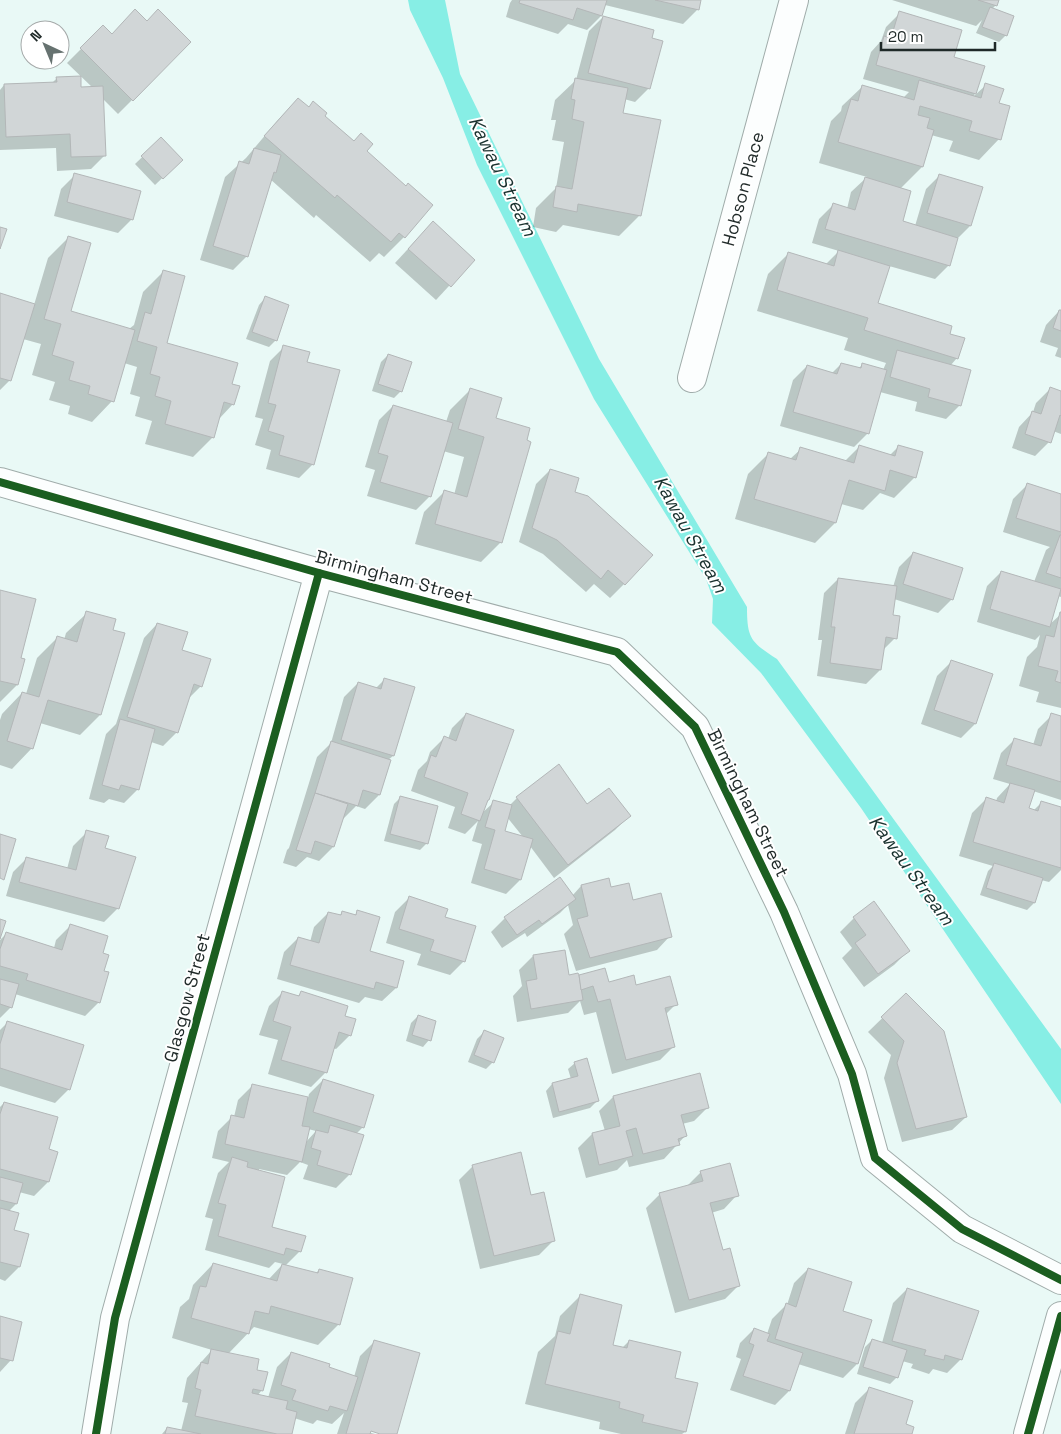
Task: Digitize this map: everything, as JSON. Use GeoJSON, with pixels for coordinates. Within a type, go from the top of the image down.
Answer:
{"type":"FeatureCollection","features":[{"type":"Feature","properties":{"kind":"street","name":"Hobson Place"},"geometry":{"type":"LineString","coordinates":[[692,378],[794,0]]}},
{"type":"Feature","properties":{"kind":"street","name":"Birmingham Street"},"geometry":{"type":"LineString","coordinates":[[0,482],[319,572],[617,652],[695,727],[788,921],[852,1074],[876,1158],[962,1230],[1061,1280]]}},
{"type":"Feature","properties":{"kind":"street","name":"Glasgow Street"},"geometry":{"type":"LineString","coordinates":[[96,1434],[115,1318],[319,572]]}},
{"type":"Feature","properties":{"kind":"street"},"geometry":{"type":"LineString","coordinates":[[1028,1434],[1061,1316]]}},
{"type":"Feature","properties":{"kind":"water","name":"Kawau Stream"},"geometry":{"type":"Polygon","coordinates":[[[408,0],[445,0],[460,74],[599,359],[747,607],[748,626],[752,639],[777,659],[1061,1049],[1061,1104],[861,808],[761,673],[712,623],[713,599],[706,579],[594,399],[477,165],[443,78],[410,10],[408,0]]]}},
{"type":"Feature","properties":{"kind":"building"},"geometry":{"type":"Polygon","coordinates":[[[520,0],[607,0],[602,16],[577,8],[573,20],[519,3],[520,0]]]}},
{"type":"Feature","properties":{"kind":"building"},"geometry":{"type":"Polygon","coordinates":[[[655,0],[701,0],[699,10],[655,0]]]}},
{"type":"Feature","properties":{"kind":"building"},"geometry":{"type":"Polygon","coordinates":[[[978,0],[999,0],[997,6],[978,0]]]}},
{"type":"Feature","properties":{"kind":"building"},"geometry":{"type":"Polygon","coordinates":[[[990,7],[1014,16],[1007,36],[982,27],[990,7]]]}},
{"type":"Feature","properties":{"kind":"building"},"geometry":{"type":"Polygon","coordinates":[[[135,9],[147,21],[158,9],[191,42],[133,101],[80,48],[103,25],[112,34],[135,9]]]}},
{"type":"Feature","properties":{"kind":"building"},"geometry":{"type":"Polygon","coordinates":[[[899,11],[962,30],[954,57],[985,66],[976,94],[876,65],[884,36],[891,38],[899,11]]]}},
{"type":"Feature","properties":{"kind":"building"},"geometry":{"type":"Polygon","coordinates":[[[603,16],[654,30],[652,38],[663,41],[650,89],[588,73],[603,16]]]}},
{"type":"Feature","properties":{"kind":"building"},"geometry":{"type":"Polygon","coordinates":[[[81,76],[81,87],[103,86],[106,156],[71,157],[70,134],[6,137],[4,84],[57,82],[56,77],[81,76]]]}},
{"type":"Feature","properties":{"kind":"building"},"geometry":{"type":"Polygon","coordinates":[[[575,78],[628,88],[623,113],[661,120],[641,216],[578,204],[577,212],[553,207],[556,186],[572,189],[584,122],[572,119],[575,100],[571,99],[575,78]]]}},
{"type":"Feature","properties":{"kind":"building"},"geometry":{"type":"Polygon","coordinates":[[[919,80],[981,98],[985,83],[1004,89],[999,103],[1010,106],[1001,140],[969,131],[972,121],[920,106],[918,115],[930,118],[927,128],[934,130],[923,167],[838,142],[851,99],[858,101],[862,85],[914,100],[919,80]]]}},
{"type":"Feature","properties":{"kind":"building"},"geometry":{"type":"Polygon","coordinates":[[[298,98],[309,107],[313,101],[327,113],[325,116],[354,141],[361,133],[373,144],[367,151],[406,186],[408,183],[433,205],[405,238],[399,233],[391,242],[337,195],[335,198],[264,136],[298,98]]]}},
{"type":"Feature","properties":{"kind":"building"},"geometry":{"type":"Polygon","coordinates":[[[161,137],[183,160],[163,179],[141,156],[161,137]]]}},
{"type":"Feature","properties":{"kind":"building"},"geometry":{"type":"Polygon","coordinates":[[[254,148],[281,155],[248,257],[213,246],[239,161],[249,164],[254,148]]]}},
{"type":"Feature","properties":{"kind":"building"},"geometry":{"type":"Polygon","coordinates":[[[74,173],[141,191],[133,220],[67,202],[74,173]]]}},
{"type":"Feature","properties":{"kind":"building"},"geometry":{"type":"Polygon","coordinates":[[[939,174],[983,187],[971,226],[927,213],[939,174]]]}},
{"type":"Feature","properties":{"kind":"building"},"geometry":{"type":"Polygon","coordinates":[[[865,177],[911,191],[903,221],[958,238],[950,266],[825,229],[833,203],[855,210],[865,177]]]}},
{"type":"Feature","properties":{"kind":"building"},"geometry":{"type":"Polygon","coordinates":[[[433,221],[475,260],[451,287],[408,249],[433,221]]]}},
{"type":"Feature","properties":{"kind":"building"},"geometry":{"type":"Polygon","coordinates":[[[0,227],[7,229],[0,249],[0,227]]]}},
{"type":"Feature","properties":{"kind":"building"},"geometry":{"type":"Polygon","coordinates":[[[68,236],[91,243],[71,311],[135,330],[114,402],[88,394],[90,386],[69,380],[74,362],[52,355],[61,324],[44,319],[68,236]]]}},
{"type":"Feature","properties":{"kind":"building"},"geometry":{"type":"Polygon","coordinates":[[[838,250],[890,266],[878,303],[952,326],[950,334],[965,338],[958,359],[864,330],[868,318],[777,290],[788,252],[834,266],[838,250]]]}},
{"type":"Feature","properties":{"kind":"building"},"geometry":{"type":"Polygon","coordinates":[[[163,270],[185,276],[167,343],[238,363],[232,384],[240,386],[234,405],[224,402],[214,438],[165,424],[171,401],[155,396],[160,377],[150,374],[157,347],[137,341],[145,312],[151,314],[163,270]]]}},
{"type":"Feature","properties":{"kind":"building"},"geometry":{"type":"Polygon","coordinates":[[[0,293],[35,304],[11,381],[0,378],[0,293]]]}},
{"type":"Feature","properties":{"kind":"building"},"geometry":{"type":"Polygon","coordinates":[[[265,296],[289,305],[277,341],[252,332],[265,296]]]}},
{"type":"Feature","properties":{"kind":"building"},"geometry":{"type":"Polygon","coordinates":[[[1059,310],[1061,310],[1061,331],[1053,328],[1059,310]]]}},
{"type":"Feature","properties":{"kind":"building"},"geometry":{"type":"Polygon","coordinates":[[[283,345],[310,352],[307,362],[340,370],[314,465],[279,455],[284,436],[268,431],[276,405],[268,403],[283,345]]]}},
{"type":"Feature","properties":{"kind":"building"},"geometry":{"type":"Polygon","coordinates":[[[897,350],[971,370],[961,406],[928,397],[930,389],[890,377],[897,350]]]}},
{"type":"Feature","properties":{"kind":"building"},"geometry":{"type":"Polygon","coordinates":[[[388,354],[412,362],[402,392],[378,384],[388,354]]]}},
{"type":"Feature","properties":{"kind":"building"},"geometry":{"type":"Polygon","coordinates":[[[841,363],[861,368],[862,363],[887,370],[869,434],[793,412],[807,365],[837,374],[841,363]]]}},
{"type":"Feature","properties":{"kind":"building"},"geometry":{"type":"Polygon","coordinates":[[[1050,387],[1061,391],[1061,416],[1051,443],[1025,434],[1032,411],[1041,414],[1050,387]]]}},
{"type":"Feature","properties":{"kind":"building"},"geometry":{"type":"Polygon","coordinates":[[[470,388],[502,398],[496,418],[530,428],[527,440],[531,442],[502,543],[435,524],[444,490],[467,497],[484,437],[458,429],[470,388]]]}},
{"type":"Feature","properties":{"kind":"building"},"geometry":{"type":"Polygon","coordinates":[[[393,405],[453,423],[431,497],[380,482],[388,456],[378,453],[393,405]]]}},
{"type":"Feature","properties":{"kind":"building"},"geometry":{"type":"Polygon","coordinates":[[[859,445],[895,456],[898,445],[923,452],[916,478],[890,470],[885,491],[849,480],[836,523],[754,499],[768,452],[796,460],[800,447],[854,463],[859,445]]]}},
{"type":"Feature","properties":{"kind":"building"},"geometry":{"type":"Polygon","coordinates":[[[550,469],[579,478],[575,492],[588,496],[653,555],[625,585],[608,570],[601,579],[557,540],[532,528],[550,469]]]}},
{"type":"Feature","properties":{"kind":"building"},"geometry":{"type":"Polygon","coordinates":[[[1027,483],[1061,494],[1061,532],[1016,518],[1027,483]]]}},
{"type":"Feature","properties":{"kind":"building"},"geometry":{"type":"Polygon","coordinates":[[[1061,535],[1061,578],[1046,573],[1061,535]]]}},
{"type":"Feature","properties":{"kind":"building"},"geometry":{"type":"Polygon","coordinates":[[[913,552],[963,568],[953,600],[903,584],[913,552]]]}},
{"type":"Feature","properties":{"kind":"building"},"geometry":{"type":"Polygon","coordinates":[[[1001,571],[1061,589],[1050,627],[990,609],[1001,571]]]}},
{"type":"Feature","properties":{"kind":"building"},"geometry":{"type":"Polygon","coordinates":[[[838,578],[897,586],[893,615],[900,616],[897,639],[886,637],[881,670],[830,663],[835,627],[831,627],[838,578]]]}},
{"type":"Feature","properties":{"kind":"building"},"geometry":{"type":"Polygon","coordinates":[[[0,590],[36,599],[21,658],[25,659],[18,685],[0,681],[0,590]]]}},
{"type":"Feature","properties":{"kind":"building"},"geometry":{"type":"Polygon","coordinates":[[[86,611],[116,619],[113,630],[125,633],[101,715],[48,700],[33,749],[7,741],[22,692],[39,697],[57,636],[77,642],[86,611]]]}},
{"type":"Feature","properties":{"kind":"building"},"geometry":{"type":"Polygon","coordinates":[[[1060,612],[1061,683],[1055,681],[1058,671],[1038,666],[1046,635],[1054,637],[1060,612]]]}},
{"type":"Feature","properties":{"kind":"building"},"geometry":{"type":"Polygon","coordinates":[[[157,623],[188,632],[182,650],[211,659],[202,687],[194,684],[178,733],[127,717],[157,623]]]}},
{"type":"Feature","properties":{"kind":"building"},"geometry":{"type":"Polygon","coordinates":[[[951,660],[993,674],[976,724],[934,710],[951,660]]]}},
{"type":"Feature","properties":{"kind":"building"},"geometry":{"type":"Polygon","coordinates":[[[384,678],[415,687],[394,756],[341,740],[358,682],[381,689],[384,678]]]}},
{"type":"Feature","properties":{"kind":"building"},"geometry":{"type":"Polygon","coordinates":[[[466,713],[514,730],[480,821],[461,814],[468,793],[424,777],[431,755],[436,757],[444,736],[456,741],[466,713]]]}},
{"type":"Feature","properties":{"kind":"building"},"geometry":{"type":"Polygon","coordinates":[[[1051,713],[1061,716],[1061,782],[1006,765],[1014,738],[1041,746],[1051,713]]]}},
{"type":"Feature","properties":{"kind":"building"},"geometry":{"type":"Polygon","coordinates":[[[120,719],[155,729],[139,790],[121,785],[119,790],[102,785],[120,719]]]}},
{"type":"Feature","properties":{"kind":"building"},"geometry":{"type":"Polygon","coordinates":[[[331,741],[391,760],[380,795],[363,790],[358,806],[315,793],[331,741]]]}},
{"type":"Feature","properties":{"kind":"building"},"geometry":{"type":"Polygon","coordinates":[[[559,764],[587,804],[609,788],[631,816],[568,865],[516,797],[559,764]]]}},
{"type":"Feature","properties":{"kind":"building"},"geometry":{"type":"Polygon","coordinates":[[[1010,783],[1035,790],[1029,808],[1038,811],[1041,801],[1061,807],[1061,868],[973,842],[986,797],[1004,803],[1010,783]]]}},
{"type":"Feature","properties":{"kind":"building"},"geometry":{"type":"Polygon","coordinates":[[[315,793],[348,804],[334,847],[315,841],[311,854],[296,850],[315,793]]]}},
{"type":"Feature","properties":{"kind":"building"},"geometry":{"type":"Polygon","coordinates":[[[400,796],[438,806],[428,844],[390,834],[400,796]]]}},
{"type":"Feature","properties":{"kind":"building"},"geometry":{"type":"Polygon","coordinates":[[[493,800],[512,805],[505,831],[533,839],[521,880],[484,869],[495,830],[485,827],[493,800]]]}},
{"type":"Feature","properties":{"kind":"building"},"geometry":{"type":"Polygon","coordinates":[[[86,830],[109,836],[105,848],[136,857],[119,909],[19,882],[26,857],[76,870],[86,830]]]}},
{"type":"Feature","properties":{"kind":"building"},"geometry":{"type":"Polygon","coordinates":[[[0,834],[16,839],[4,880],[0,878],[0,834]]]}},
{"type":"Feature","properties":{"kind":"building"},"geometry":{"type":"Polygon","coordinates":[[[994,863],[1043,878],[1035,903],[986,888],[994,863]]]}},
{"type":"Feature","properties":{"kind":"building"},"geometry":{"type":"Polygon","coordinates":[[[560,877],[576,899],[542,924],[539,920],[517,935],[504,917],[560,877]]]}},
{"type":"Feature","properties":{"kind":"building"},"geometry":{"type":"Polygon","coordinates":[[[609,878],[611,887],[629,883],[633,900],[661,893],[672,937],[590,958],[577,919],[588,916],[581,885],[609,878]]]}},
{"type":"Feature","properties":{"kind":"building"},"geometry":{"type":"Polygon","coordinates":[[[409,896],[448,909],[445,917],[476,926],[465,962],[430,951],[434,940],[399,929],[409,896]]]}},
{"type":"Feature","properties":{"kind":"building"},"geometry":{"type":"Polygon","coordinates":[[[874,901],[910,951],[878,974],[855,943],[866,935],[853,917],[874,901]]]}},
{"type":"Feature","properties":{"kind":"building"},"geometry":{"type":"Polygon","coordinates":[[[357,910],[380,917],[370,951],[404,961],[397,988],[376,982],[374,989],[290,965],[298,937],[319,943],[328,912],[341,915],[342,911],[356,915],[357,910]]]}},
{"type":"Feature","properties":{"kind":"building"},"geometry":{"type":"Polygon","coordinates":[[[0,919],[6,921],[0,939],[0,919]]]}},
{"type":"Feature","properties":{"kind":"building"},"geometry":{"type":"Polygon","coordinates":[[[70,924],[108,936],[103,953],[109,955],[104,971],[109,972],[100,1003],[26,980],[28,974],[0,966],[0,949],[6,932],[62,950],[70,924]]]}},
{"type":"Feature","properties":{"kind":"building"},"geometry":{"type":"Polygon","coordinates":[[[565,950],[569,975],[578,973],[579,975],[583,1000],[531,1009],[526,981],[537,979],[533,955],[565,950]]]}},
{"type":"Feature","properties":{"kind":"building"},"geometry":{"type":"Polygon","coordinates":[[[605,968],[609,982],[634,975],[636,985],[670,976],[678,1005],[665,1008],[675,1047],[626,1060],[610,999],[598,1002],[593,986],[581,990],[579,975],[605,968]]]}},
{"type":"Feature","properties":{"kind":"building"},"geometry":{"type":"Polygon","coordinates":[[[0,979],[19,984],[12,1008],[0,1004],[0,979]]]}},
{"type":"Feature","properties":{"kind":"building"},"geometry":{"type":"Polygon","coordinates":[[[282,991],[299,996],[301,991],[348,1006],[345,1016],[356,1019],[351,1036],[339,1032],[327,1073],[281,1060],[291,1027],[273,1021],[282,991]]]}},
{"type":"Feature","properties":{"kind":"building"},"geometry":{"type":"Polygon","coordinates":[[[906,993],[944,1031],[967,1117],[916,1129],[897,1063],[904,1041],[881,1017],[906,993]]]}},
{"type":"Feature","properties":{"kind":"building"},"geometry":{"type":"Polygon","coordinates":[[[418,1015],[436,1021],[431,1041],[412,1035],[418,1015]]]}},
{"type":"Feature","properties":{"kind":"building"},"geometry":{"type":"Polygon","coordinates":[[[7,1021],[84,1045],[70,1090],[0,1068],[0,1044],[7,1021]]]}},
{"type":"Feature","properties":{"kind":"building"},"geometry":{"type":"Polygon","coordinates":[[[484,1030],[504,1038],[494,1063],[474,1055],[484,1030]]]}},
{"type":"Feature","properties":{"kind":"building"},"geometry":{"type":"Polygon","coordinates":[[[587,1058],[599,1101],[559,1112],[552,1083],[578,1076],[574,1062],[587,1058]]]}},
{"type":"Feature","properties":{"kind":"building"},"geometry":{"type":"Polygon","coordinates":[[[700,1073],[709,1108],[681,1115],[687,1136],[678,1139],[680,1145],[643,1154],[636,1128],[626,1131],[633,1156],[599,1165],[592,1133],[620,1126],[613,1096],[700,1073]]]}},
{"type":"Feature","properties":{"kind":"building"},"geometry":{"type":"Polygon","coordinates":[[[323,1079],[374,1095],[364,1128],[313,1112],[323,1079]]]}},
{"type":"Feature","properties":{"kind":"building"},"geometry":{"type":"Polygon","coordinates":[[[252,1084],[308,1097],[302,1126],[310,1127],[302,1162],[225,1144],[231,1115],[244,1118],[252,1084]]]}},
{"type":"Feature","properties":{"kind":"building"},"geometry":{"type":"Polygon","coordinates":[[[4,1102],[58,1117],[49,1149],[58,1152],[49,1182],[0,1169],[0,1114],[4,1102]]]}},
{"type":"Feature","properties":{"kind":"building"},"geometry":{"type":"Polygon","coordinates":[[[330,1125],[364,1135],[351,1175],[317,1165],[321,1151],[311,1148],[316,1130],[328,1133],[330,1125]]]}},
{"type":"Feature","properties":{"kind":"building"},"geometry":{"type":"Polygon","coordinates":[[[521,1152],[531,1195],[544,1192],[555,1241],[494,1256],[472,1165],[521,1152]]]}},
{"type":"Feature","properties":{"kind":"building"},"geometry":{"type":"Polygon","coordinates":[[[232,1157],[248,1162],[247,1167],[285,1177],[272,1227],[306,1236],[301,1252],[286,1248],[284,1255],[218,1236],[226,1205],[218,1203],[232,1157]]]}},
{"type":"Feature","properties":{"kind":"building"},"geometry":{"type":"Polygon","coordinates":[[[730,1163],[739,1196],[710,1203],[723,1250],[730,1248],[740,1286],[689,1300],[659,1193],[703,1181],[700,1171],[730,1163]]]}},
{"type":"Feature","properties":{"kind":"building"},"geometry":{"type":"Polygon","coordinates":[[[0,1177],[23,1183],[17,1204],[0,1200],[0,1177]]]}},
{"type":"Feature","properties":{"kind":"building"},"geometry":{"type":"Polygon","coordinates":[[[0,1208],[19,1213],[14,1230],[29,1234],[20,1267],[0,1262],[0,1208]]]}},
{"type":"Feature","properties":{"kind":"building"},"geometry":{"type":"Polygon","coordinates":[[[213,1263],[277,1281],[282,1264],[318,1273],[319,1269],[353,1278],[340,1325],[271,1306],[269,1314],[255,1311],[249,1334],[191,1318],[200,1286],[206,1287],[213,1263]]]}},
{"type":"Feature","properties":{"kind":"building"},"geometry":{"type":"Polygon","coordinates":[[[808,1268],[852,1282],[843,1311],[872,1320],[858,1364],[775,1339],[786,1303],[796,1307],[808,1268]]]}},
{"type":"Feature","properties":{"kind":"building"},"geometry":{"type":"Polygon","coordinates":[[[907,1288],[979,1311],[962,1360],[945,1355],[944,1360],[924,1355],[926,1350],[892,1341],[907,1288]]]}},
{"type":"Feature","properties":{"kind":"building"},"geometry":{"type":"Polygon","coordinates":[[[580,1294],[622,1305],[613,1345],[627,1348],[629,1340],[681,1352],[675,1378],[698,1383],[686,1432],[642,1422],[644,1415],[619,1408],[620,1402],[545,1384],[558,1331],[570,1334],[580,1294]]]}},
{"type":"Feature","properties":{"kind":"building"},"geometry":{"type":"Polygon","coordinates":[[[0,1316],[22,1322],[13,1361],[0,1358],[0,1316]]]}},
{"type":"Feature","properties":{"kind":"building"},"geometry":{"type":"Polygon","coordinates":[[[754,1328],[770,1334],[767,1341],[803,1353],[790,1391],[743,1376],[754,1345],[749,1343],[754,1328]]]}},
{"type":"Feature","properties":{"kind":"building"},"geometry":{"type":"Polygon","coordinates":[[[872,1339],[907,1350],[898,1378],[863,1367],[872,1339]]]}},
{"type":"Feature","properties":{"kind":"building"},"geometry":{"type":"Polygon","coordinates":[[[374,1340],[420,1353],[397,1434],[380,1434],[371,1431],[370,1434],[346,1434],[374,1340]]]}},
{"type":"Feature","properties":{"kind":"building"},"geometry":{"type":"Polygon","coordinates":[[[211,1349],[259,1359],[257,1370],[268,1372],[263,1391],[253,1389],[252,1393],[288,1401],[286,1409],[297,1412],[292,1434],[277,1434],[195,1416],[201,1390],[195,1388],[201,1362],[208,1364],[211,1349]]]}},
{"type":"Feature","properties":{"kind":"building"},"geometry":{"type":"Polygon","coordinates":[[[291,1352],[330,1364],[329,1367],[358,1377],[347,1411],[330,1406],[328,1411],[292,1400],[296,1390],[281,1385],[291,1352]]]}},
{"type":"Feature","properties":{"kind":"building"},"geometry":{"type":"Polygon","coordinates":[[[869,1387],[913,1401],[906,1424],[914,1427],[912,1434],[854,1434],[869,1387]]]}},
{"type":"Feature","properties":{"kind":"building"},"geometry":{"type":"Polygon","coordinates":[[[167,1427],[201,1434],[165,1434],[167,1427]]]}},
{"type":"Feature","properties":{"kind":"cycle path"},"geometry":{"type":"LineString","coordinates":[[0,482],[319,573],[617,652],[695,727],[784,912],[852,1074],[875,1158],[962,1229],[1061,1280]]}},
{"type":"Feature","properties":{"kind":"cycle path"},"geometry":{"type":"LineString","coordinates":[[96,1434],[115,1318],[319,573]]}},
{"type":"Feature","properties":{"kind":"cycle path"},"geometry":{"type":"LineString","coordinates":[[1028,1434],[1061,1316]]}}]}
